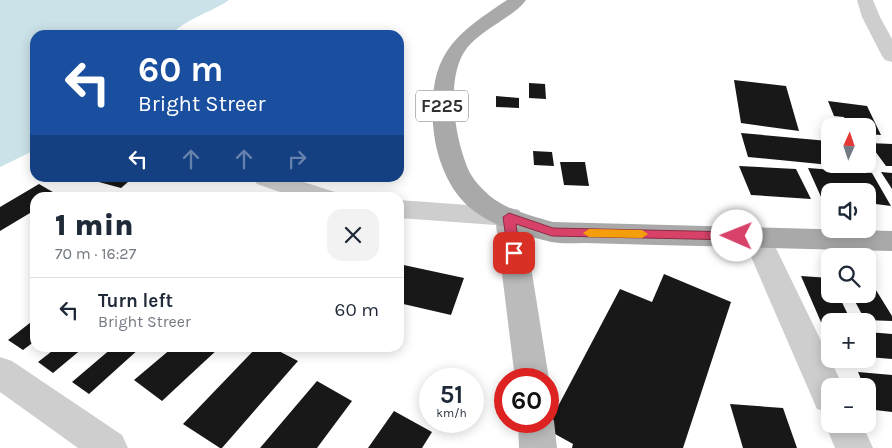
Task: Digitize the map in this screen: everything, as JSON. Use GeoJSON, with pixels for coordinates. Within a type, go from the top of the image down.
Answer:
{"type":"FeatureCollection","features":[{"type":"Feature","properties":{"kind":"main road","name":"F225"},"geometry":{"type":"LineString","coordinates":[[518,0],[478,28],[456,49],[445,76],[442,108],[450,148],[460,179],[481,203],[509,217],[552,232],[892,241]]}},
{"type":"Feature","properties":{"kind":"main road"},"geometry":{"type":"LineString","coordinates":[[509,217],[531,368]]}},
{"type":"Feature","properties":{"kind":"main road"},"geometry":{"type":"LineString","coordinates":[[537,433],[538,448]]}},
{"type":"Feature","properties":{"kind":"street"},"geometry":{"type":"LineString","coordinates":[[865,0],[871,17],[892,56]]}},
{"type":"Feature","properties":{"kind":"street"},"geometry":{"type":"LineString","coordinates":[[278,182],[308,192]]}},
{"type":"Feature","properties":{"kind":"street"},"geometry":{"type":"LineString","coordinates":[[404,209],[509,217]]}},
{"type":"Feature","properties":{"kind":"street"},"geometry":{"type":"LineString","coordinates":[[756,236],[821,378]]}},
{"type":"Feature","properties":{"kind":"street"},"geometry":{"type":"LineString","coordinates":[[0,372],[109,448]]}},
{"type":"Feature","properties":{"kind":"street"},"geometry":{"type":"LineString","coordinates":[[846,433],[854,448]]}},
{"type":"Feature","properties":{"kind":"water"},"geometry":{"type":"Polygon","coordinates":[[[0,0],[229,0],[176,30],[30,30],[30,152],[0,167],[0,0]]]}},
{"type":"Feature","properties":{"kind":"building"},"geometry":{"type":"Polygon","coordinates":[[[734,80],[786,86],[799,131],[741,123],[734,80]]]}},
{"type":"Feature","properties":{"kind":"building"},"geometry":{"type":"Polygon","coordinates":[[[529,83],[545,84],[546,99],[529,98],[529,83]]]}},
{"type":"Feature","properties":{"kind":"building"},"geometry":{"type":"Polygon","coordinates":[[[496,96],[519,98],[519,108],[496,107],[496,96]]]}},
{"type":"Feature","properties":{"kind":"building"},"geometry":{"type":"Polygon","coordinates":[[[828,101],[867,106],[873,118],[844,118],[834,116],[828,101]]]}},
{"type":"Feature","properties":{"kind":"building"},"geometry":{"type":"Polygon","coordinates":[[[876,125],[881,135],[876,135],[876,125]]]}},
{"type":"Feature","properties":{"kind":"building"},"geometry":{"type":"Polygon","coordinates":[[[741,133],[821,140],[821,164],[748,157],[741,133]]]}},
{"type":"Feature","properties":{"kind":"building"},"geometry":{"type":"Polygon","coordinates":[[[876,143],[892,144],[892,166],[886,166],[876,152],[876,143]]]}},
{"type":"Feature","properties":{"kind":"building"},"geometry":{"type":"Polygon","coordinates":[[[533,151],[552,152],[554,166],[534,165],[533,151]]]}},
{"type":"Feature","properties":{"kind":"building"},"geometry":{"type":"Polygon","coordinates":[[[560,162],[585,162],[589,186],[564,185],[560,162]]]}},
{"type":"Feature","properties":{"kind":"building"},"geometry":{"type":"Polygon","coordinates":[[[739,166],[796,169],[811,199],[751,195],[739,166]]]}},
{"type":"Feature","properties":{"kind":"building"},"geometry":{"type":"Polygon","coordinates":[[[808,168],[821,169],[821,173],[872,173],[891,206],[876,204],[876,183],[821,183],[821,197],[808,168]]]}},
{"type":"Feature","properties":{"kind":"building"},"geometry":{"type":"Polygon","coordinates":[[[881,172],[892,173],[892,189],[881,172]]]}},
{"type":"Feature","properties":{"kind":"building"},"geometry":{"type":"Polygon","coordinates":[[[99,182],[128,182],[121,188],[99,182]]]}},
{"type":"Feature","properties":{"kind":"building"},"geometry":{"type":"Polygon","coordinates":[[[39,184],[53,192],[30,192],[30,213],[0,231],[0,207],[39,184]]]}},
{"type":"Feature","properties":{"kind":"building"},"geometry":{"type":"Polygon","coordinates":[[[404,265],[464,278],[451,315],[404,304],[404,265]]]}},
{"type":"Feature","properties":{"kind":"building"},"geometry":{"type":"Polygon","coordinates":[[[664,274],[731,302],[683,448],[572,448],[573,444],[553,433],[559,433],[559,404],[620,289],[652,302],[664,274]]]}},
{"type":"Feature","properties":{"kind":"building"},"geometry":{"type":"Polygon","coordinates":[[[801,276],[821,277],[821,303],[842,303],[847,313],[821,313],[821,322],[801,276]]]}},
{"type":"Feature","properties":{"kind":"building"},"geometry":{"type":"Polygon","coordinates":[[[876,290],[892,316],[892,321],[876,320],[876,313],[861,313],[856,303],[876,303],[876,290]]]}},
{"type":"Feature","properties":{"kind":"building"},"geometry":{"type":"Polygon","coordinates":[[[30,323],[30,345],[23,350],[8,340],[30,323]]]}},
{"type":"Feature","properties":{"kind":"building"},"geometry":{"type":"Polygon","coordinates":[[[876,333],[892,334],[892,359],[876,358],[876,333]]]}},
{"type":"Feature","properties":{"kind":"building"},"geometry":{"type":"Polygon","coordinates":[[[51,352],[78,352],[53,373],[38,362],[51,352]]]}},
{"type":"Feature","properties":{"kind":"building"},"geometry":{"type":"Polygon","coordinates":[[[107,352],[136,352],[89,394],[72,382],[107,352]]]}},
{"type":"Feature","properties":{"kind":"building"},"geometry":{"type":"Polygon","coordinates":[[[167,352],[215,352],[162,401],[134,380],[167,352]]]}},
{"type":"Feature","properties":{"kind":"building"},"geometry":{"type":"Polygon","coordinates":[[[252,352],[281,352],[298,361],[222,448],[183,424],[252,352]]]}},
{"type":"Feature","properties":{"kind":"building"},"geometry":{"type":"Polygon","coordinates":[[[858,372],[892,375],[892,412],[876,410],[876,378],[861,378],[858,372]]]}},
{"type":"Feature","properties":{"kind":"building"},"geometry":{"type":"Polygon","coordinates":[[[317,381],[352,401],[317,448],[260,448],[317,381]]]}},
{"type":"Feature","properties":{"kind":"building"},"geometry":{"type":"Polygon","coordinates":[[[730,404],[783,408],[797,448],[743,448],[730,404]]]}},
{"type":"Feature","properties":{"kind":"building"},"geometry":{"type":"Polygon","coordinates":[[[394,411],[419,425],[419,433],[431,433],[422,448],[368,448],[394,411]]]}},
{"type":"Feature","properties":{"kind":"slow traffic"},"geometry":{"type":"LineString","coordinates":[[589,233],[642,234]]}},
{"type":"Feature","properties":{"kind":"route"},"geometry":{"type":"LineString","coordinates":[[514,253],[509,217],[552,232],[737,236]]}}]}
